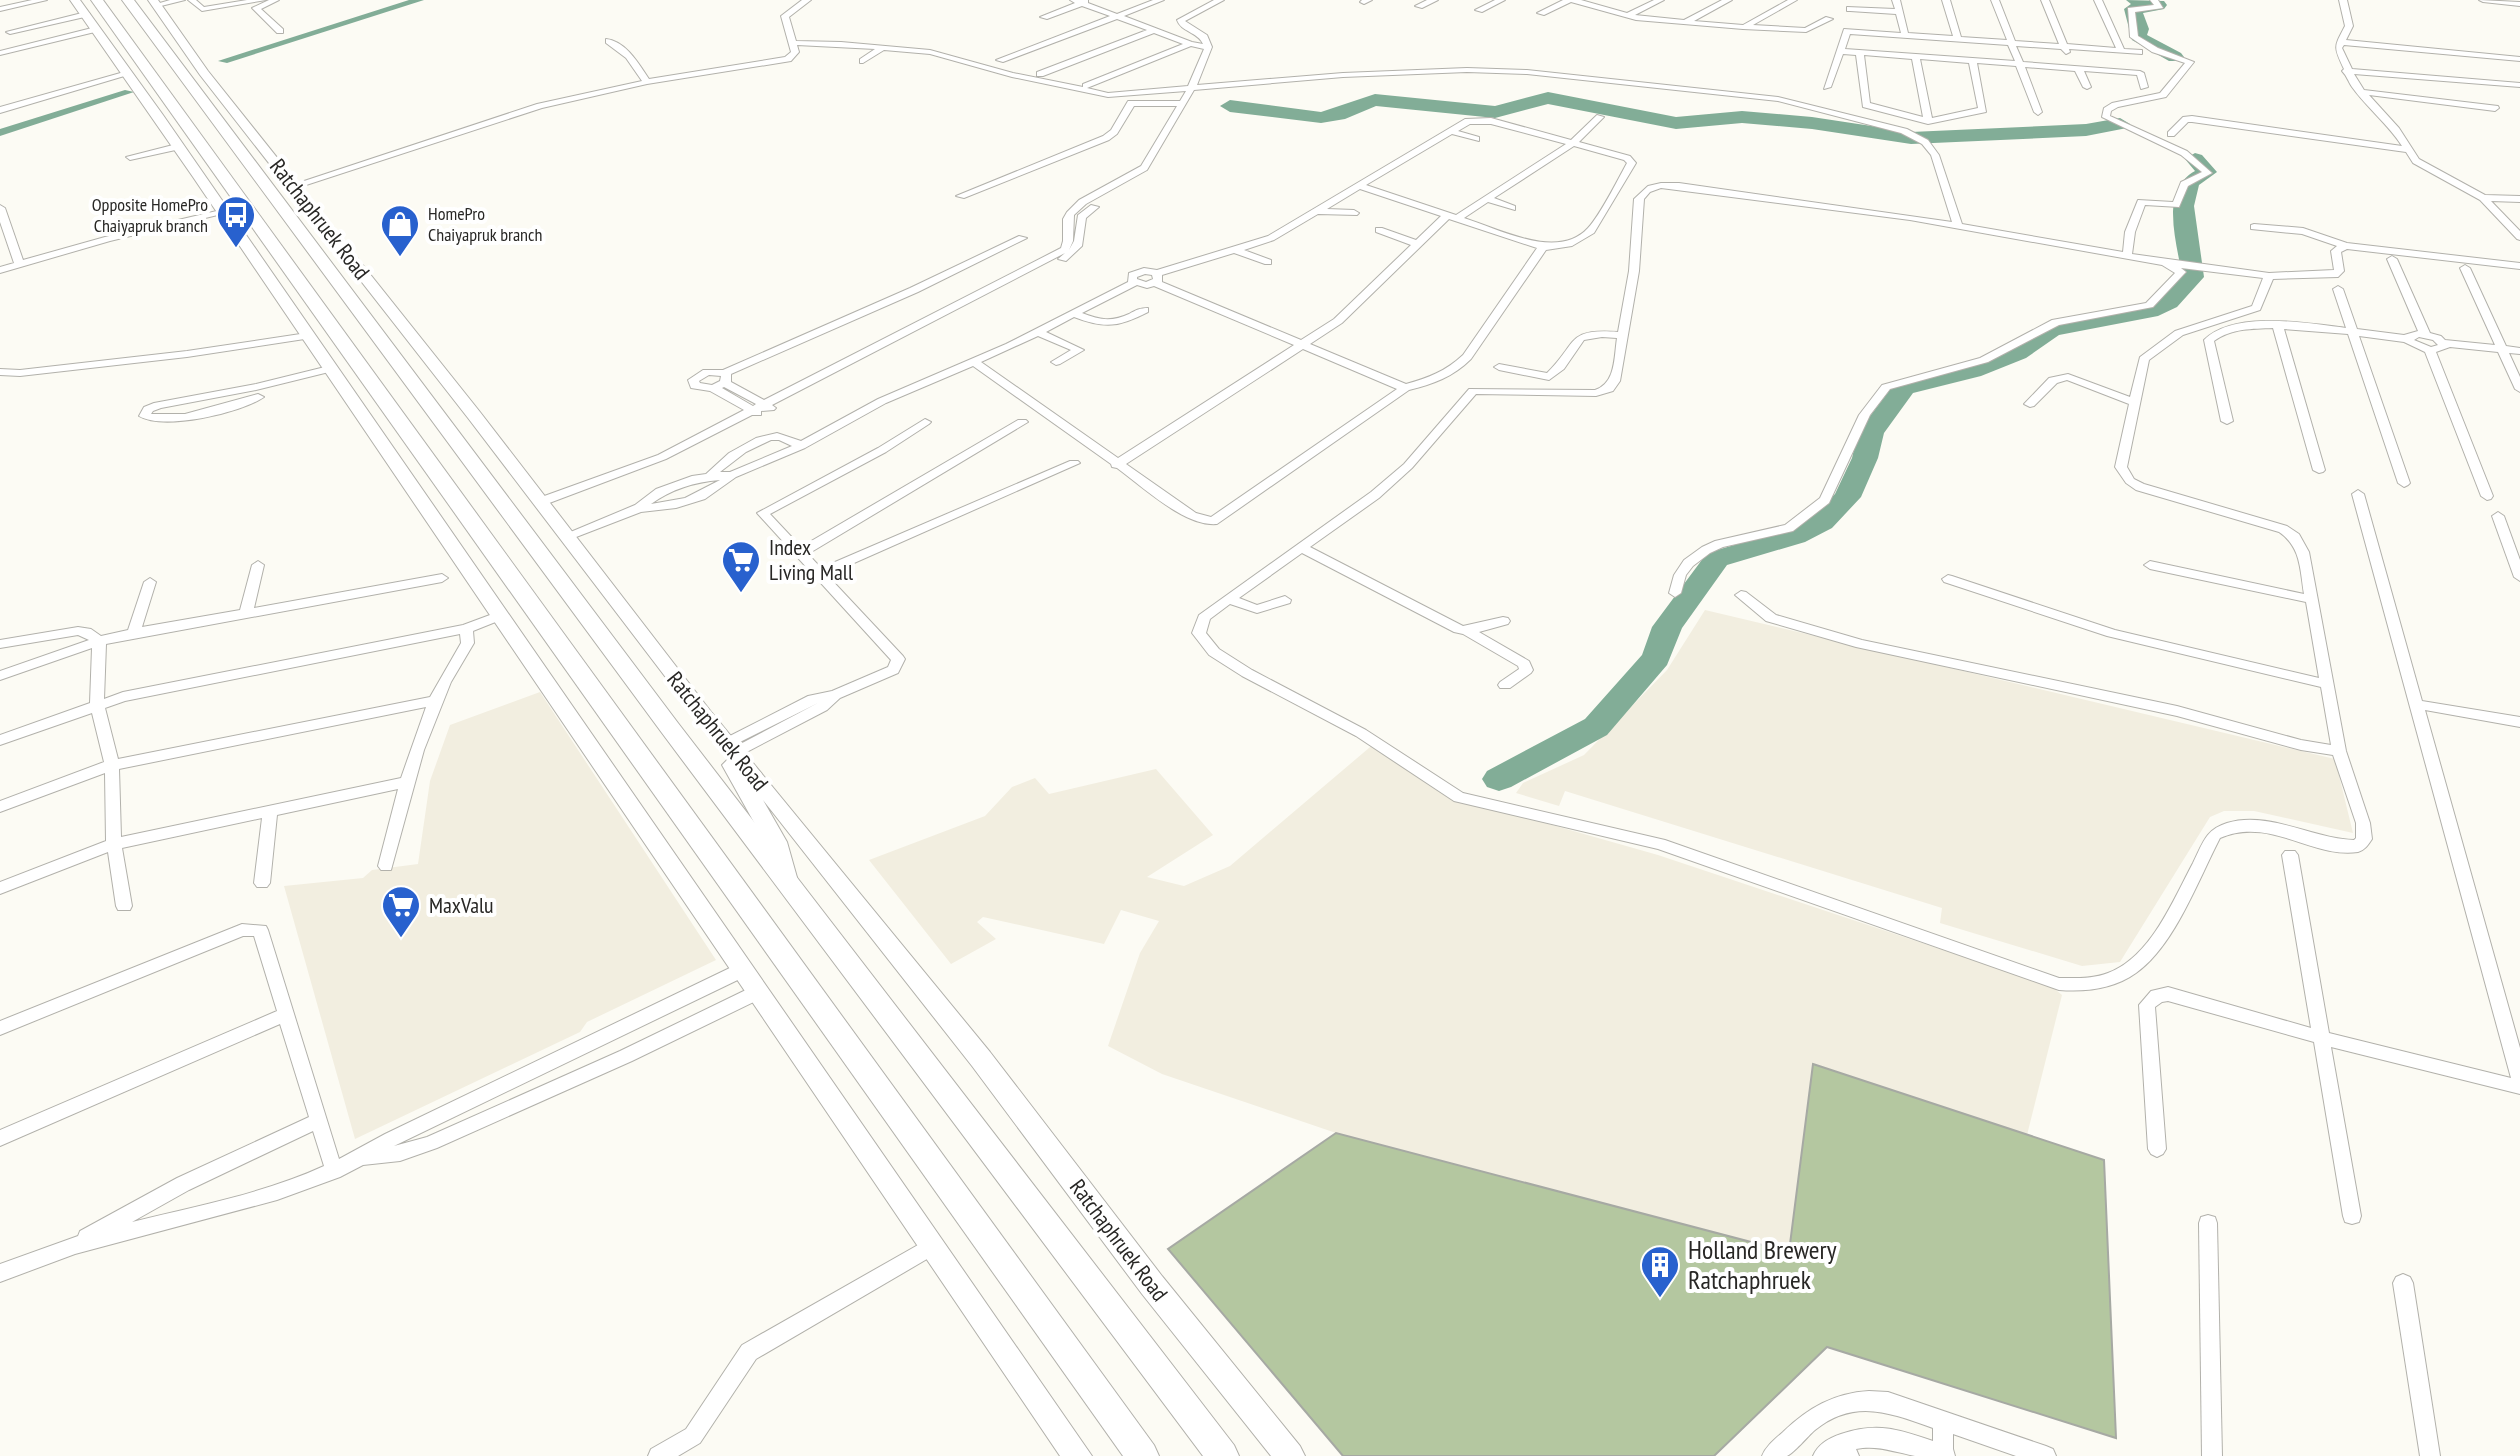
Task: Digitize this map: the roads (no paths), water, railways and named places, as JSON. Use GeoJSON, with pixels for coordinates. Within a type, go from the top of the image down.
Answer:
{"type":"FeatureCollection","features":[{"type":"Feature","properties":{"kind":"main road","name":"Ratchaphruek Road"},"geometry":{"type":"LineString","coordinates":[[128,0],[787,881],[1223,1456]]}},
{"type":"Feature","properties":{"kind":"main road","name":"Ratchaphruek Road"},"geometry":{"type":"LineString","coordinates":[[155,2],[215,87],[727,745],[981,1059],[1152,1285],[1290,1456]]}},
{"type":"Feature","properties":{"kind":"main road"},"geometry":{"type":"LineString","coordinates":[[88,11],[221,213],[278,288],[307,336],[735,973],[758,992],[1077,1456]]}},
{"type":"Feature","properties":{"kind":"main road"},"geometry":{"type":"LineString","coordinates":[[88,11],[166,99],[258,222],[1143,1456]]}},
{"type":"Feature","properties":{"kind":"main road"},"geometry":{"type":"LineString","coordinates":[[171,61],[215,87]]}},
{"type":"Feature","properties":{"kind":"main road"},"geometry":{"type":"LineString","coordinates":[[130,77],[166,99]]}},
{"type":"Feature","properties":{"kind":"main road"},"geometry":{"type":"LineString","coordinates":[[258,222],[254,236],[275,272],[278,288]]}},
{"type":"Feature","properties":{"kind":"main road"},"geometry":{"type":"LineString","coordinates":[[727,745],[776,842],[787,881]]}},
{"type":"Feature","properties":{"kind":"street"},"geometry":{"type":"LineString","coordinates":[[0,9],[43,0]]}},
{"type":"Feature","properties":{"kind":"street"},"geometry":{"type":"LineString","coordinates":[[155,2],[181,0]]}},
{"type":"Feature","properties":{"kind":"street"},"geometry":{"type":"LineString","coordinates":[[194,2],[223,0]]}},
{"type":"Feature","properties":{"kind":"street"},"geometry":{"type":"LineString","coordinates":[[194,2],[202,9],[211,9],[262,0]]}},
{"type":"Feature","properties":{"kind":"street"},"geometry":{"type":"LineString","coordinates":[[275,0],[256,8],[280,31]]}},
{"type":"Feature","properties":{"kind":"street"},"geometry":{"type":"LineString","coordinates":[[294,186],[487,121],[559,101],[647,82],[780,62],[794,54],[794,43],[786,29],[785,16],[807,0]]}},
{"type":"Feature","properties":{"kind":"street"},"geometry":{"type":"LineString","coordinates":[[1000,60],[1160,0]]}},
{"type":"Feature","properties":{"kind":"street"},"geometry":{"type":"LineString","coordinates":[[543,505],[667,459],[971,300],[1074,253],[1081,243],[1074,233],[1081,217],[1106,199],[1111,190],[1143,170],[1165,130],[1195,88],[1204,37],[1181,21],[1220,0]]}},
{"type":"Feature","properties":{"kind":"street"},"geometry":{"type":"LineString","coordinates":[[1419,6],[1434,0]]}},
{"type":"Feature","properties":{"kind":"street"},"geometry":{"type":"LineString","coordinates":[[1479,10],[1501,0]]}},
{"type":"Feature","properties":{"kind":"street"},"geometry":{"type":"LineString","coordinates":[[1541,13],[1571,0],[1588,2],[1627,16],[1743,27],[1806,30],[1829,19]]}},
{"type":"Feature","properties":{"kind":"street"},"geometry":{"type":"LineString","coordinates":[[1627,16],[1660,0]]}},
{"type":"Feature","properties":{"kind":"street"},"geometry":{"type":"LineString","coordinates":[[1684,22],[1728,0]]}},
{"type":"Feature","properties":{"kind":"street"},"geometry":{"type":"LineString","coordinates":[[1743,27],[1793,0]]}},
{"type":"Feature","properties":{"kind":"street"},"geometry":{"type":"LineString","coordinates":[[1896,0],[1905,35]]}},
{"type":"Feature","properties":{"kind":"street"},"geometry":{"type":"LineString","coordinates":[[1946,0],[1958,39]]}},
{"type":"Feature","properties":{"kind":"street"},"geometry":{"type":"LineString","coordinates":[[1995,0],[2038,112]]}},
{"type":"Feature","properties":{"kind":"street"},"geometry":{"type":"LineString","coordinates":[[2045,0],[2063,46],[2087,87]]}},
{"type":"Feature","properties":{"kind":"street"},"geometry":{"type":"LineString","coordinates":[[2098,0],[2121,50]]}},
{"type":"Feature","properties":{"kind":"street"},"geometry":{"type":"LineString","coordinates":[[2127,257],[2130,232],[2141,202],[2176,205],[2184,184],[2191,178],[2208,173],[2184,153],[2106,117],[2107,110],[2115,105],[2163,95],[2190,62],[2155,50],[2134,37],[2131,10],[2160,6],[2154,0]]}},
{"type":"Feature","properties":{"kind":"street"},"geometry":{"type":"LineString","coordinates":[[2343,0],[2349,26],[2339,42],[2346,71],[2361,92],[2396,130],[2421,165],[2483,198],[2520,237]]}},
{"type":"Feature","properties":{"kind":"street"},"geometry":{"type":"LineString","coordinates":[[2483,0],[2520,4]]}},
{"type":"Feature","properties":{"kind":"street"},"geometry":{"type":"LineString","coordinates":[[1044,17],[1083,1],[1190,44],[1204,45]]}},
{"type":"Feature","properties":{"kind":"street"},"geometry":{"type":"LineString","coordinates":[[1850,9],[1899,12]]}},
{"type":"Feature","properties":{"kind":"street"},"geometry":{"type":"LineString","coordinates":[[10,32],[88,11]]}},
{"type":"Feature","properties":{"kind":"street"},"geometry":{"type":"LineString","coordinates":[[0,53],[88,11]]}},
{"type":"Feature","properties":{"kind":"street"},"geometry":{"type":"LineString","coordinates":[[1040,74],[1155,30]]}},
{"type":"Feature","properties":{"kind":"street"},"geometry":{"type":"LineString","coordinates":[[1815,107],[1821,90],[1827,87],[1847,31],[2139,52]]}},
{"type":"Feature","properties":{"kind":"street"},"geometry":{"type":"LineString","coordinates":[[609,41],[629,56],[647,82]]}},
{"type":"Feature","properties":{"kind":"street"},"geometry":{"type":"LineString","coordinates":[[2339,42],[2520,59]]}},
{"type":"Feature","properties":{"kind":"street"},"geometry":{"type":"LineString","coordinates":[[794,43],[884,47],[941,54],[1012,75],[1095,94],[1129,95],[1343,75],[1495,70],[1778,99],[1915,135],[1935,155],[1958,225]]}},
{"type":"Feature","properties":{"kind":"street"},"geometry":{"type":"LineString","coordinates":[[1086,86],[1190,44]]}},
{"type":"Feature","properties":{"kind":"street"},"geometry":{"type":"LineString","coordinates":[[1165,130],[1171,103],[1204,45]]}},
{"type":"Feature","properties":{"kind":"street"},"geometry":{"type":"LineString","coordinates":[[863,61],[884,47]]}},
{"type":"Feature","properties":{"kind":"street"},"geometry":{"type":"LineString","coordinates":[[1840,51],[2140,73],[2144,87]]}},
{"type":"Feature","properties":{"kind":"street"},"geometry":{"type":"LineString","coordinates":[[1860,53],[1866,105],[1928,121],[1983,110],[1972,60]]}},
{"type":"Feature","properties":{"kind":"street"},"geometry":{"type":"LineString","coordinates":[[1915,56],[1928,121]]}},
{"type":"Feature","properties":{"kind":"street"},"geometry":{"type":"LineString","coordinates":[[2346,71],[2520,85]]}},
{"type":"Feature","properties":{"kind":"street"},"geometry":{"type":"LineString","coordinates":[[0,110],[130,77]]}},
{"type":"Feature","properties":{"kind":"street"},"geometry":{"type":"LineString","coordinates":[[1827,87],[1833,90],[1828,111]]}},
{"type":"Feature","properties":{"kind":"street"},"geometry":{"type":"LineString","coordinates":[[2361,92],[2495,108]]}},
{"type":"Feature","properties":{"kind":"street"},"geometry":{"type":"LineString","coordinates":[[961,196],[1106,138],[1114,132],[1131,103],[1183,104]]}},
{"type":"Feature","properties":{"kind":"street"},"geometry":{"type":"LineString","coordinates":[[1116,465],[1338,321],[1418,244],[1452,216],[1487,199],[1572,144],[1600,117]]}},
{"type":"Feature","properties":{"kind":"street"},"geometry":{"type":"LineString","coordinates":[[2171,134],[2184,120],[2192,119],[2409,150]]}},
{"type":"Feature","properties":{"kind":"street"},"geometry":{"type":"LineString","coordinates":[[639,508],[668,508],[716,489],[732,475],[801,446],[882,401],[974,362],[1134,283],[1271,238],[1357,185],[1468,121],[1484,120],[1627,158],[1632,165],[1591,231],[1569,244],[1543,247],[1357,185]]}},
{"type":"Feature","properties":{"kind":"street"},"geometry":{"type":"LineString","coordinates":[[1450,131],[1476,139]]}},
{"type":"Feature","properties":{"kind":"street"},"geometry":{"type":"LineString","coordinates":[[130,157],[177,147]]}},
{"type":"Feature","properties":{"kind":"street"},"geometry":{"type":"LineString","coordinates":[[2269,276],[2256,308],[2193,327],[2150,352],[2140,366],[2121,467],[2130,481],[2153,492],[2283,529],[2295,537],[2303,552],[2339,751],[2363,823],[2364,839],[2358,846],[2342,847],[2265,828],[2228,825],[2215,834],[2157,940],[2132,968],[2086,986],[2059,984],[1660,844],[1459,797],[1361,733],[1247,673],[1205,644],[1199,633],[1204,618],[1375,495],[1408,466],[1473,391],[1596,393],[1609,389],[1615,381],[1634,271],[1639,199],[1644,191],[1652,187],[1695,188],[1958,225],[2168,264],[2269,276],[2335,275],[2339,271],[2336,251],[2345,246]]}},
{"type":"Feature","properties":{"kind":"street"},"geometry":{"type":"LineString","coordinates":[[2483,198],[2520,199]]}},
{"type":"Feature","properties":{"kind":"street"},"geometry":{"type":"LineString","coordinates":[[1487,199],[1512,208]]}},
{"type":"Feature","properties":{"kind":"street"},"geometry":{"type":"LineString","coordinates":[[0,208],[4,228],[19,264]]}},
{"type":"Feature","properties":{"kind":"street"},"geometry":{"type":"LineString","coordinates":[[1316,211],[1354,213]]}},
{"type":"Feature","properties":{"kind":"street"},"geometry":{"type":"LineString","coordinates":[[0,270],[108,239],[221,213]]}},
{"type":"Feature","properties":{"kind":"street"},"geometry":{"type":"LineString","coordinates":[[2254,227],[2303,231],[2345,246],[2520,266]]}},
{"type":"Feature","properties":{"kind":"street"},"geometry":{"type":"LineString","coordinates":[[1379,230],[1418,244]]}},
{"type":"Feature","properties":{"kind":"street"},"geometry":{"type":"LineString","coordinates":[[713,388],[724,378],[1022,238]]}},
{"type":"Feature","properties":{"kind":"street"},"geometry":{"type":"LineString","coordinates":[[974,362],[1192,516],[1213,521],[1405,388],[1455,370],[1543,247]]}},
{"type":"Feature","properties":{"kind":"street"},"geometry":{"type":"LineString","coordinates":[[1236,250],[1268,262]]}},
{"type":"Feature","properties":{"kind":"street"},"geometry":{"type":"LineString","coordinates":[[2392,259],[2425,334]]}},
{"type":"Feature","properties":{"kind":"street"},"geometry":{"type":"LineString","coordinates":[[1675,593],[1680,575],[1688,563],[1706,550],[1719,544],[1789,528],[1825,500],[1865,415],[1886,387],[1984,360],[2056,322],[2149,305],[2181,272],[2168,264]]}},
{"type":"Feature","properties":{"kind":"street"},"geometry":{"type":"LineString","coordinates":[[2465,268],[2520,389]]}},
{"type":"Feature","properties":{"kind":"street"},"geometry":{"type":"LineString","coordinates":[[1156,278],[1298,345],[1405,388]]}},
{"type":"Feature","properties":{"kind":"street"},"geometry":{"type":"LineString","coordinates":[[2338,289],[2404,483]]}},
{"type":"Feature","properties":{"kind":"street"},"geometry":{"type":"LineString","coordinates":[[1074,314],[1097,323],[1114,325],[1144,310]]}},
{"type":"Feature","properties":{"kind":"street"},"geometry":{"type":"LineString","coordinates":[[2227,421],[2211,336],[2243,326],[2277,324],[2407,339],[2418,347],[2430,350],[2440,350],[2444,343]]}},
{"type":"Feature","properties":{"kind":"street"},"geometry":{"type":"LineString","coordinates":[[2277,324],[2319,470]]}},
{"type":"Feature","properties":{"kind":"street"},"geometry":{"type":"LineString","coordinates":[[1038,332],[1079,350],[1056,362]]}},
{"type":"Feature","properties":{"kind":"street"},"geometry":{"type":"LineString","coordinates":[[1499,367],[1549,377],[1581,335],[1592,332],[1621,335]]}},
{"type":"Feature","properties":{"kind":"street"},"geometry":{"type":"LineString","coordinates":[[2407,339],[2410,335],[2425,334],[2444,343],[2520,351]]}},
{"type":"Feature","properties":{"kind":"street"},"geometry":{"type":"LineString","coordinates":[[2,372],[20,373],[307,336]]}},
{"type":"Feature","properties":{"kind":"street"},"geometry":{"type":"LineString","coordinates":[[2430,350],[2487,496]]}},
{"type":"Feature","properties":{"kind":"street"},"geometry":{"type":"LineString","coordinates":[[707,372],[724,378],[762,410],[713,388],[699,388],[693,380],[707,372]]}},
{"type":"Feature","properties":{"kind":"street"},"geometry":{"type":"LineString","coordinates":[[257,392],[213,411],[159,419],[145,416],[148,409],[158,405],[257,392],[332,373]]}},
{"type":"Feature","properties":{"kind":"street"},"geometry":{"type":"LineString","coordinates":[[2030,404],[2053,380],[2068,377],[2135,403]]}},
{"type":"Feature","properties":{"kind":"street"},"geometry":{"type":"LineString","coordinates":[[727,745],[813,699],[835,695],[893,670],[898,659],[763,513],[882,450],[925,422]]}},
{"type":"Feature","properties":{"kind":"street"},"geometry":{"type":"LineString","coordinates":[[802,552],[1022,422]]}},
{"type":"Feature","properties":{"kind":"street"},"geometry":{"type":"LineString","coordinates":[[712,474],[727,457],[772,437],[782,437],[801,446]]}},
{"type":"Feature","properties":{"kind":"street"},"geometry":{"type":"LineString","coordinates":[[821,573],[1074,463]]}},
{"type":"Feature","properties":{"kind":"street"},"geometry":{"type":"LineString","coordinates":[[567,536],[639,508],[660,492],[712,474],[732,475]]}},
{"type":"Feature","properties":{"kind":"street"},"geometry":{"type":"LineString","coordinates":[[2358,494],[2520,1079]]}},
{"type":"Feature","properties":{"kind":"street"},"geometry":{"type":"LineString","coordinates":[[2498,516],[2520,577]]}},
{"type":"Feature","properties":{"kind":"street"},"geometry":{"type":"LineString","coordinates":[[1302,548],[1467,631],[1524,664],[1526,670],[1523,674],[1505,685]]}},
{"type":"Feature","properties":{"kind":"street"},"geometry":{"type":"LineString","coordinates":[[246,613],[258,565]]}},
{"type":"Feature","properties":{"kind":"street"},"geometry":{"type":"LineString","coordinates":[[2150,565],[2311,599]]}},
{"type":"Feature","properties":{"kind":"street"},"geometry":{"type":"LineString","coordinates":[[0,676],[99,641],[134,633],[442,578]]}},
{"type":"Feature","properties":{"kind":"street"},"geometry":{"type":"LineString","coordinates":[[1948,579],[2112,633],[2327,684]]}},
{"type":"Feature","properties":{"kind":"street"},"geometry":{"type":"LineString","coordinates":[[134,633],[150,582]]}},
{"type":"Feature","properties":{"kind":"street"},"geometry":{"type":"LineString","coordinates":[[1741,595],[1771,618],[1861,644],[2177,711],[2301,745],[2339,751]]}},
{"type":"Feature","properties":{"kind":"street"},"geometry":{"type":"LineString","coordinates":[[1229,599],[1257,609],[1285,600]]}},
{"type":"Feature","properties":{"kind":"street"},"geometry":{"type":"LineString","coordinates":[[0,740],[97,705],[154,690],[466,631],[498,616]]}},
{"type":"Feature","properties":{"kind":"street"},"geometry":{"type":"LineString","coordinates":[[1467,631],[1503,621]]}},
{"type":"Feature","properties":{"kind":"street"},"geometry":{"type":"LineString","coordinates":[[0,644],[78,631],[86,632],[99,641]]}},
{"type":"Feature","properties":{"kind":"street"},"geometry":{"type":"LineString","coordinates":[[386,866],[405,782],[435,701],[456,658],[466,648],[469,639],[466,631]]}},
{"type":"Feature","properties":{"kind":"street"},"geometry":{"type":"LineString","coordinates":[[99,641],[97,705],[112,765],[114,844],[124,906]]}},
{"type":"Feature","properties":{"kind":"street"},"geometry":{"type":"LineString","coordinates":[[0,807],[112,765],[435,701]]}},
{"type":"Feature","properties":{"kind":"street"},"geometry":{"type":"LineString","coordinates":[[2415,704],[2520,722]]}},
{"type":"Feature","properties":{"kind":"street"},"geometry":{"type":"LineString","coordinates":[[0,888],[114,844],[405,782]]}},
{"type":"Feature","properties":{"kind":"street"},"geometry":{"type":"LineString","coordinates":[[262,883],[270,810]]}},
{"type":"Feature","properties":{"kind":"street"},"geometry":{"type":"LineString","coordinates":[[2290,855],[2352,1216]]}},
{"type":"Feature","properties":{"kind":"street"},"geometry":{"type":"LineString","coordinates":[[0,1028],[250,929],[262,933],[334,1171]]}},
{"type":"Feature","properties":{"kind":"street"},"geometry":{"type":"LineString","coordinates":[[0,1273],[73,1246],[267,1197],[334,1171],[391,1139],[735,973]]}},
{"type":"Feature","properties":{"kind":"street"},"geometry":{"type":"LineString","coordinates":[[362,1158],[400,1153],[431,1143],[758,992]]}},
{"type":"Feature","properties":{"kind":"street"},"geometry":{"type":"LineString","coordinates":[[2157,1149],[2147,1005],[2157,996],[2168,994],[2319,1037],[2520,1087]]}},
{"type":"Feature","properties":{"kind":"street"},"geometry":{"type":"LineString","coordinates":[[0,1138],[286,1014]]}},
{"type":"Feature","properties":{"kind":"street"},"geometry":{"type":"LineString","coordinates":[[589,1043],[598,1068]]}},
{"type":"Feature","properties":{"kind":"street"},"geometry":{"type":"LineString","coordinates":[[73,1246],[183,1184],[319,1120]]}},
{"type":"Feature","properties":{"kind":"street"},"geometry":{"type":"LineString","coordinates":[[2208,1223],[2212,1456]]}},
{"type":"Feature","properties":{"kind":"street"},"geometry":{"type":"LineString","coordinates":[[658,1456],[693,1436],[749,1352],[932,1246]]}},
{"type":"Feature","properties":{"kind":"street"},"geometry":{"type":"LineString","coordinates":[[2403,1283],[2430,1456]]}},
{"type":"Feature","properties":{"kind":"street"},"geometry":{"type":"LineString","coordinates":[[1772,1456],[1804,1424],[1837,1405],[1861,1398],[1888,1402],[2046,1456]]}},
{"type":"Feature","properties":{"kind":"street"},"geometry":{"type":"LineString","coordinates":[[1836,1452],[1861,1436],[1913,1446],[1944,1456],[1944,1421]]}},
{"type":"Feature","properties":{"kind":"waterway"},"geometry":{"type":"LineString","coordinates":[[223,61],[419,0]]}},
{"type":"Feature","properties":{"kind":"waterway"},"geometry":{"type":"LineString","coordinates":[[2134,0],[2158,5],[2133,9],[2140,29],[2138,36],[2175,57]]}},
{"type":"Feature","properties":{"kind":"waterway"},"geometry":{"type":"LineString","coordinates":[[0,133],[129,92]]}},
{"type":"Feature","properties":{"kind":"waterway"},"geometry":{"type":"LineString","coordinates":[[1230,106],[1321,118],[1338,115],[1375,100],[1495,112],[1548,98],[1676,123],[1742,117],[1812,123],[1911,138],[2086,130],[2120,124]]}},
{"type":"Feature","properties":{"kind":"waterway"},"geometry":{"type":"LineString","coordinates":[[1499,779],[1596,727],[1656,658],[1667,627],[1717,559],[1795,536],[1822,522],[1847,497],[1865,458],[1871,432],[1904,388],[1972,371],[2017,353],[2052,329],[2150,311],[2169,302],[2193,277],[2183,206],[2190,182],[2207,172],[2195,159]]}},
{"type":"Feature","properties":{"kind":"place","name":"Opposite HomePro Chaiyapruk branch"},"geometry":{"type":"Point","coordinates":[236,249]}},
{"type":"Feature","properties":{"kind":"place","name":"HomePro Chaiyapruk branch"},"geometry":{"type":"Point","coordinates":[400,258]}},
{"type":"Feature","properties":{"kind":"place","name":"Index Living Mall"},"geometry":{"type":"Point","coordinates":[741,594]}},
{"type":"Feature","properties":{"kind":"place","name":"MaxValu"},"geometry":{"type":"Point","coordinates":[401,939]}},
{"type":"Feature","properties":{"kind":"place","name":"Holland Brewery Ratchaphruek"},"geometry":{"type":"Point","coordinates":[1660,1299]}}]}
